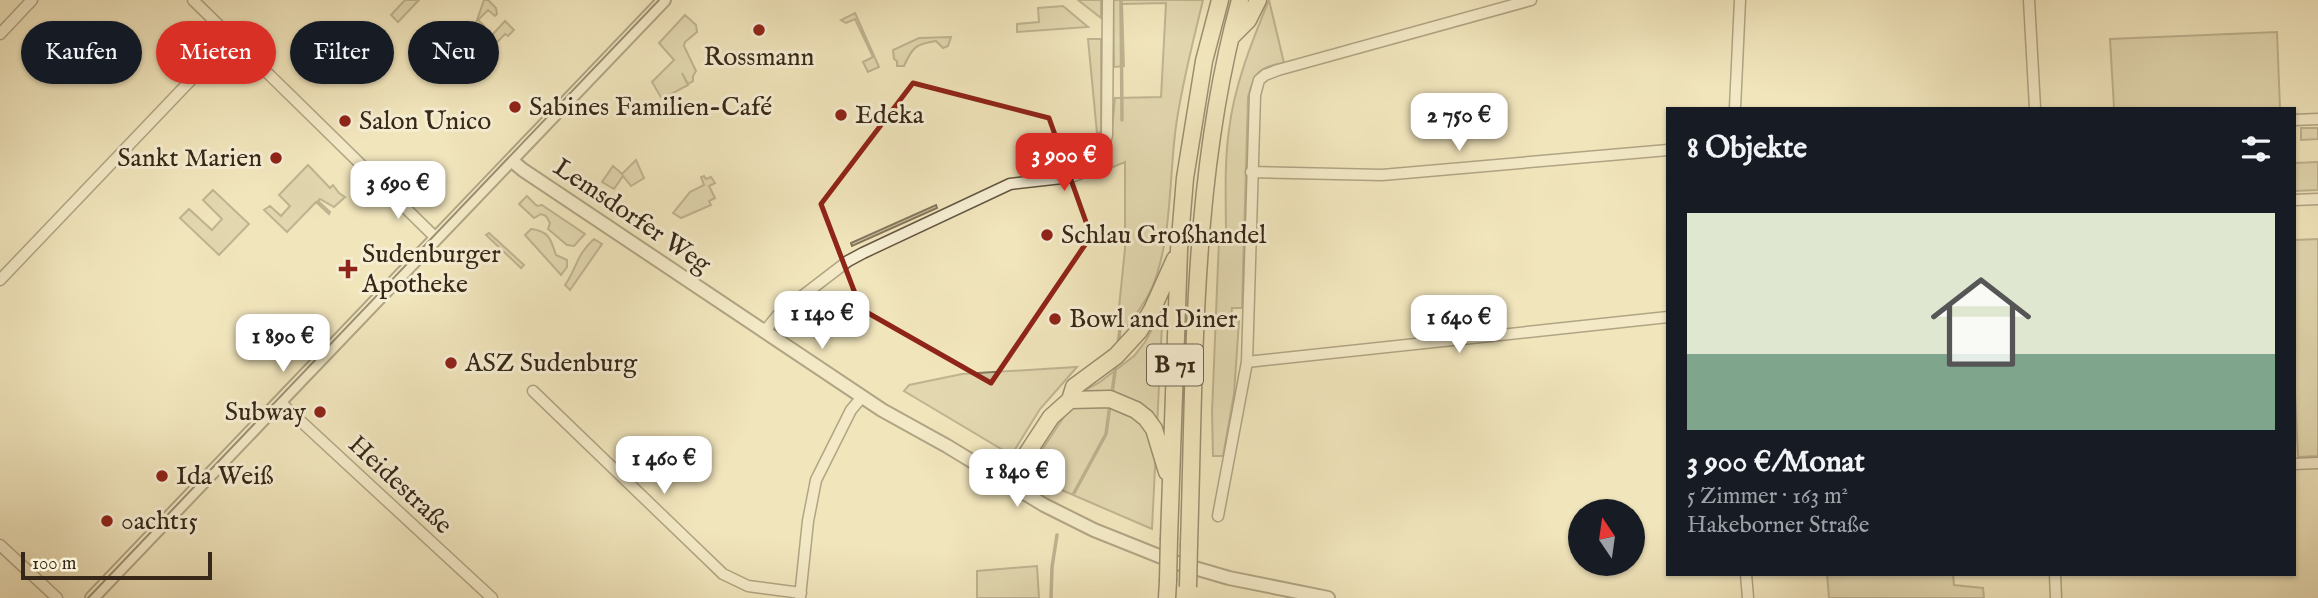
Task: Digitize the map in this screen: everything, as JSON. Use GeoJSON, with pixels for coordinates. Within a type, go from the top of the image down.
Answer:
{"type":"FeatureCollection","features":[{"type":"Feature","properties":{"kind":"highway"},"geometry":{"type":"LineString","coordinates":[[1204,61],[1210,0]]}},
{"type":"Feature","properties":{"kind":"highway","name":"B 71"},"geometry":{"type":"LineString","coordinates":[[1167,598],[1179,250],[1187,158],[1204,61],[1220,0]]}},
{"type":"Feature","properties":{"kind":"highway","name":"B 71"},"geometry":{"type":"LineString","coordinates":[[1188,593],[1202,214],[1212,129],[1240,0]]}},
{"type":"Feature","properties":{"kind":"highway"},"geometry":{"type":"LineString","coordinates":[[1230,38],[1248,20],[1258,0]]}},
{"type":"Feature","properties":{"kind":"highway"},"geometry":{"type":"LineString","coordinates":[[1076,400],[1074,387],[1116,356],[1146,322],[1179,250]]}},
{"type":"Feature","properties":{"kind":"highway"},"geometry":{"type":"LineString","coordinates":[[1007,484],[1051,417],[1076,400],[1110,399],[1136,410],[1146,418],[1154,429],[1170,480]]}},
{"type":"Feature","properties":{"kind":"street"},"geometry":{"type":"LineString","coordinates":[[0,34],[32,0]]}},
{"type":"Feature","properties":{"kind":"street"},"geometry":{"type":"LineString","coordinates":[[193,0],[214,21]]}},
{"type":"Feature","properties":{"kind":"street"},"geometry":{"type":"LineString","coordinates":[[92,598],[664,0]]}},
{"type":"Feature","properties":{"kind":"street"},"geometry":{"type":"LineString","coordinates":[[764,332],[777,316],[855,257],[1010,184],[1075,176],[1095,165],[1103,153],[1107,135],[1108,0]]}},
{"type":"Feature","properties":{"kind":"street"},"geometry":{"type":"LineString","coordinates":[[1219,516],[1247,362],[1251,172],[1257,84],[1265,75],[1377,41],[1531,0]]}},
{"type":"Feature","properties":{"kind":"street"},"geometry":{"type":"LineString","coordinates":[[1735,107],[1740,0]]}},
{"type":"Feature","properties":{"kind":"street"},"geometry":{"type":"LineString","coordinates":[[2029,0],[2035,107]]}},
{"type":"Feature","properties":{"kind":"street"},"geometry":{"type":"LineString","coordinates":[[276,82],[436,238]]}},
{"type":"Feature","properties":{"kind":"street"},"geometry":{"type":"LineString","coordinates":[[0,280],[187,84]]}},
{"type":"Feature","properties":{"kind":"street"},"geometry":{"type":"LineString","coordinates":[[2296,120],[2318,119]]}},
{"type":"Feature","properties":{"kind":"street"},"geometry":{"type":"LineString","coordinates":[[1251,172],[1382,175],[1666,150]]}},
{"type":"Feature","properties":{"kind":"street","name":"Lemsdorfer Weg"},"geometry":{"type":"LineString","coordinates":[[511,160],[862,397],[1044,505],[1140,550],[1183,565],[1239,581],[1328,598]]}},
{"type":"Feature","properties":{"kind":"street"},"geometry":{"type":"LineString","coordinates":[[2296,200],[2318,199]]}},
{"type":"Feature","properties":{"kind":"street"},"geometry":{"type":"LineString","coordinates":[[1247,362],[1666,317]]}},
{"type":"Feature","properties":{"kind":"street"},"geometry":{"type":"LineString","coordinates":[[533,391],[723,574],[748,586],[801,596],[808,521],[816,480],[851,410],[862,397]]}},
{"type":"Feature","properties":{"kind":"street","name":"Heidestraße"},"geometry":{"type":"LineString","coordinates":[[280,402],[492,598]]}},
{"type":"Feature","properties":{"kind":"street"},"geometry":{"type":"LineString","coordinates":[[2296,464],[2318,463]]}},
{"type":"Feature","properties":{"kind":"street"},"geometry":{"type":"LineString","coordinates":[[0,544],[57,598]]}},
{"type":"Feature","properties":{"kind":"street"},"geometry":{"type":"LineString","coordinates":[[1746,576],[1748,598]]}},
{"type":"Feature","properties":{"kind":"street"},"geometry":{"type":"LineString","coordinates":[[2055,576],[2056,598]]}},
{"type":"Feature","properties":{"kind":"highlighted area"},"geometry":{"type":"Polygon","coordinates":[[[913,83],[1049,118],[1091,236],[991,383],[861,309],[821,204],[913,83]]]}},
{"type":"Feature","properties":{"kind":"shaded area"},"geometry":{"type":"Polygon","coordinates":[[[405,0],[419,0],[398,22],[391,15],[405,0]]]}},
{"type":"Feature","properties":{"kind":"shaded area"},"geometry":{"type":"Polygon","coordinates":[[[484,0],[488,0],[496,8],[497,14],[495,16],[488,10],[477,21],[484,0]]]}},
{"type":"Feature","properties":{"kind":"shaded area"},"geometry":{"type":"Polygon","coordinates":[[[1078,0],[1101,0],[1101,18],[1078,0]]]}},
{"type":"Feature","properties":{"kind":"shaded area"},"geometry":{"type":"Polygon","coordinates":[[[1113,0],[1203,0],[1178,110],[1167,227],[1159,267],[1151,291],[1138,311],[1127,326],[1117,327],[1125,249],[1125,162],[1101,172],[1109,159],[1115,98],[1161,97],[1166,3],[1122,4],[1124,66],[1114,67],[1113,0]]]}},
{"type":"Feature","properties":{"kind":"shaded area"},"geometry":{"type":"Polygon","coordinates":[[[1269,0],[1284,63],[1269,66],[1259,72],[1248,97],[1242,308],[1232,308],[1231,319],[1239,321],[1234,394],[1223,456],[1213,456],[1212,413],[1219,239],[1226,238],[1227,143],[1239,80],[1269,0]]]}},
{"type":"Feature","properties":{"kind":"shaded area"},"geometry":{"type":"Polygon","coordinates":[[[1063,6],[1088,27],[1017,32],[1017,24],[1039,22],[1038,8],[1063,6]]]}},
{"type":"Feature","properties":{"kind":"shaded area"},"geometry":{"type":"Polygon","coordinates":[[[855,13],[879,67],[868,72],[863,62],[873,57],[855,19],[846,23],[841,20],[855,13]]]}},
{"type":"Feature","properties":{"kind":"shaded area"},"geometry":{"type":"Polygon","coordinates":[[[685,15],[696,25],[697,32],[684,46],[696,71],[693,81],[688,84],[682,73],[688,85],[662,99],[652,82],[674,60],[659,43],[685,15]]]}},
{"type":"Feature","properties":{"kind":"shaded area"},"geometry":{"type":"Polygon","coordinates":[[[505,21],[514,30],[499,40],[499,28],[505,21]]]}},
{"type":"Feature","properties":{"kind":"shaded area"},"geometry":{"type":"Polygon","coordinates":[[[2277,32],[2280,107],[2114,107],[2110,39],[2277,32]]]}},
{"type":"Feature","properties":{"kind":"shaded area"},"geometry":{"type":"Polygon","coordinates":[[[951,37],[948,46],[943,48],[936,41],[919,45],[912,51],[904,66],[897,66],[893,50],[919,38],[951,37]]]}},
{"type":"Feature","properties":{"kind":"shaded area"},"geometry":{"type":"Polygon","coordinates":[[[1088,39],[1101,39],[1101,132],[1097,133],[1088,39]]]}},
{"type":"Feature","properties":{"kind":"shaded area"},"geometry":{"type":"Polygon","coordinates":[[[2301,128],[2318,128],[2318,139],[2301,140],[2301,128]]]}},
{"type":"Feature","properties":{"kind":"shaded area"},"geometry":{"type":"Polygon","coordinates":[[[636,160],[644,178],[631,186],[623,176],[614,189],[602,182],[613,166],[622,174],[636,160]]]}},
{"type":"Feature","properties":{"kind":"shaded area"},"geometry":{"type":"Polygon","coordinates":[[[2318,162],[2318,190],[2296,191],[2296,163],[2318,162]]]}},
{"type":"Feature","properties":{"kind":"shaded area"},"geometry":{"type":"Polygon","coordinates":[[[308,165],[330,188],[333,185],[345,197],[334,207],[320,199],[318,201],[329,214],[316,202],[287,232],[264,210],[270,206],[281,216],[290,206],[279,195],[308,165]]]}},
{"type":"Feature","properties":{"kind":"shaded area"},"geometry":{"type":"Polygon","coordinates":[[[701,177],[706,179],[711,177],[715,183],[709,186],[715,198],[709,201],[711,205],[681,218],[673,213],[690,192],[704,185],[701,177]]]}},
{"type":"Feature","properties":{"kind":"shaded area"},"geometry":{"type":"Polygon","coordinates":[[[213,190],[249,224],[219,255],[180,218],[189,209],[212,230],[222,219],[203,200],[213,190]]]}},
{"type":"Feature","properties":{"kind":"shaded area"},"geometry":{"type":"Polygon","coordinates":[[[527,196],[537,206],[542,205],[585,234],[574,246],[567,245],[548,229],[550,223],[546,216],[541,214],[534,218],[519,204],[527,196]]]}},
{"type":"Feature","properties":{"kind":"shaded area"},"geometry":{"type":"Polygon","coordinates":[[[936,205],[937,208],[852,246],[851,243],[936,205]]]}},
{"type":"Feature","properties":{"kind":"shaded area"},"geometry":{"type":"Polygon","coordinates":[[[531,229],[546,234],[556,255],[567,260],[567,267],[561,275],[525,235],[531,229]]]}},
{"type":"Feature","properties":{"kind":"shaded area"},"geometry":{"type":"Polygon","coordinates":[[[489,233],[524,265],[521,268],[486,235],[489,233]]]}},
{"type":"Feature","properties":{"kind":"shaded area"},"geometry":{"type":"Polygon","coordinates":[[[594,239],[602,244],[570,290],[565,285],[580,256],[594,239]]]}},
{"type":"Feature","properties":{"kind":"shaded area"},"geometry":{"type":"Polygon","coordinates":[[[2318,239],[2318,456],[2298,457],[2296,240],[2318,239]]]}},
{"type":"Feature","properties":{"kind":"shaded area"},"geometry":{"type":"Polygon","coordinates":[[[1156,322],[1162,324],[1152,529],[1043,482],[1038,468],[1032,465],[1079,394],[1134,356],[1156,322]]]}},
{"type":"Feature","properties":{"kind":"shaded area"},"geometry":{"type":"Polygon","coordinates":[[[1077,367],[1040,409],[1014,451],[1003,450],[904,391],[909,385],[962,374],[1077,367]]]}},
{"type":"Feature","properties":{"kind":"shaded area"},"geometry":{"type":"Polygon","coordinates":[[[1037,566],[1039,598],[977,598],[977,571],[1037,566]]]}},
{"type":"Feature","properties":{"kind":"shaded area"},"geometry":{"type":"Polygon","coordinates":[[[1827,576],[1953,576],[1954,585],[1983,588],[1984,598],[1829,598],[1827,576]]]}},
{"type":"Feature","properties":{"kind":"waterway"},"geometry":{"type":"LineString","coordinates":[[1121,0],[1122,120]]}},
{"type":"Feature","properties":{"kind":"waterway"},"geometry":{"type":"LineString","coordinates":[[1118,345],[1120,329]]}},
{"type":"Feature","properties":{"kind":"waterway"},"geometry":{"type":"LineString","coordinates":[[1112,394],[1116,363]]}},
{"type":"Feature","properties":{"kind":"waterway"},"geometry":{"type":"LineString","coordinates":[[1074,493],[1106,434],[1110,405]]}},
{"type":"Feature","properties":{"kind":"waterway"},"geometry":{"type":"LineString","coordinates":[[1051,598],[1057,535]]}},
{"type":"Feature","properties":{"kind":"tram line"},"geometry":{"type":"LineString","coordinates":[[88,598],[659,0]]}},
{"type":"Feature","properties":{"kind":"place","name":"Rossmann"},"geometry":{"type":"Point","coordinates":[759,30]}},
{"type":"Feature","properties":{"kind":"place","name":"Sabines Familien-Café"},"geometry":{"type":"Point","coordinates":[515,107]}},
{"type":"Feature","properties":{"kind":"place","name":"Edeka"},"geometry":{"type":"Point","coordinates":[841,115]}},
{"type":"Feature","properties":{"kind":"place","name":"Salon Unico"},"geometry":{"type":"Point","coordinates":[345,121]}},
{"type":"Feature","properties":{"kind":"place","name":"Sankt Marien"},"geometry":{"type":"Point","coordinates":[276,158]}},
{"type":"Feature","properties":{"kind":"place","name":"Schlau Großhandel"},"geometry":{"type":"Point","coordinates":[1047,235]}},
{"type":"Feature","properties":{"kind":"place","name":"Sudenburger Apotheke"},"geometry":{"type":"Point","coordinates":[348,269]}},
{"type":"Feature","properties":{"kind":"place","name":"Bowl and Diner"},"geometry":{"type":"Point","coordinates":[1055,319]}},
{"type":"Feature","properties":{"kind":"place","name":"ASZ Sudenburg"},"geometry":{"type":"Point","coordinates":[451,363]}},
{"type":"Feature","properties":{"kind":"place","name":"Subway"},"geometry":{"type":"Point","coordinates":[320,412]}},
{"type":"Feature","properties":{"kind":"place","name":"Ida Weiß"},"geometry":{"type":"Point","coordinates":[162,476]}},
{"type":"Feature","properties":{"kind":"place","name":"0acht15"},"geometry":{"type":"Point","coordinates":[107,521]}}]}
